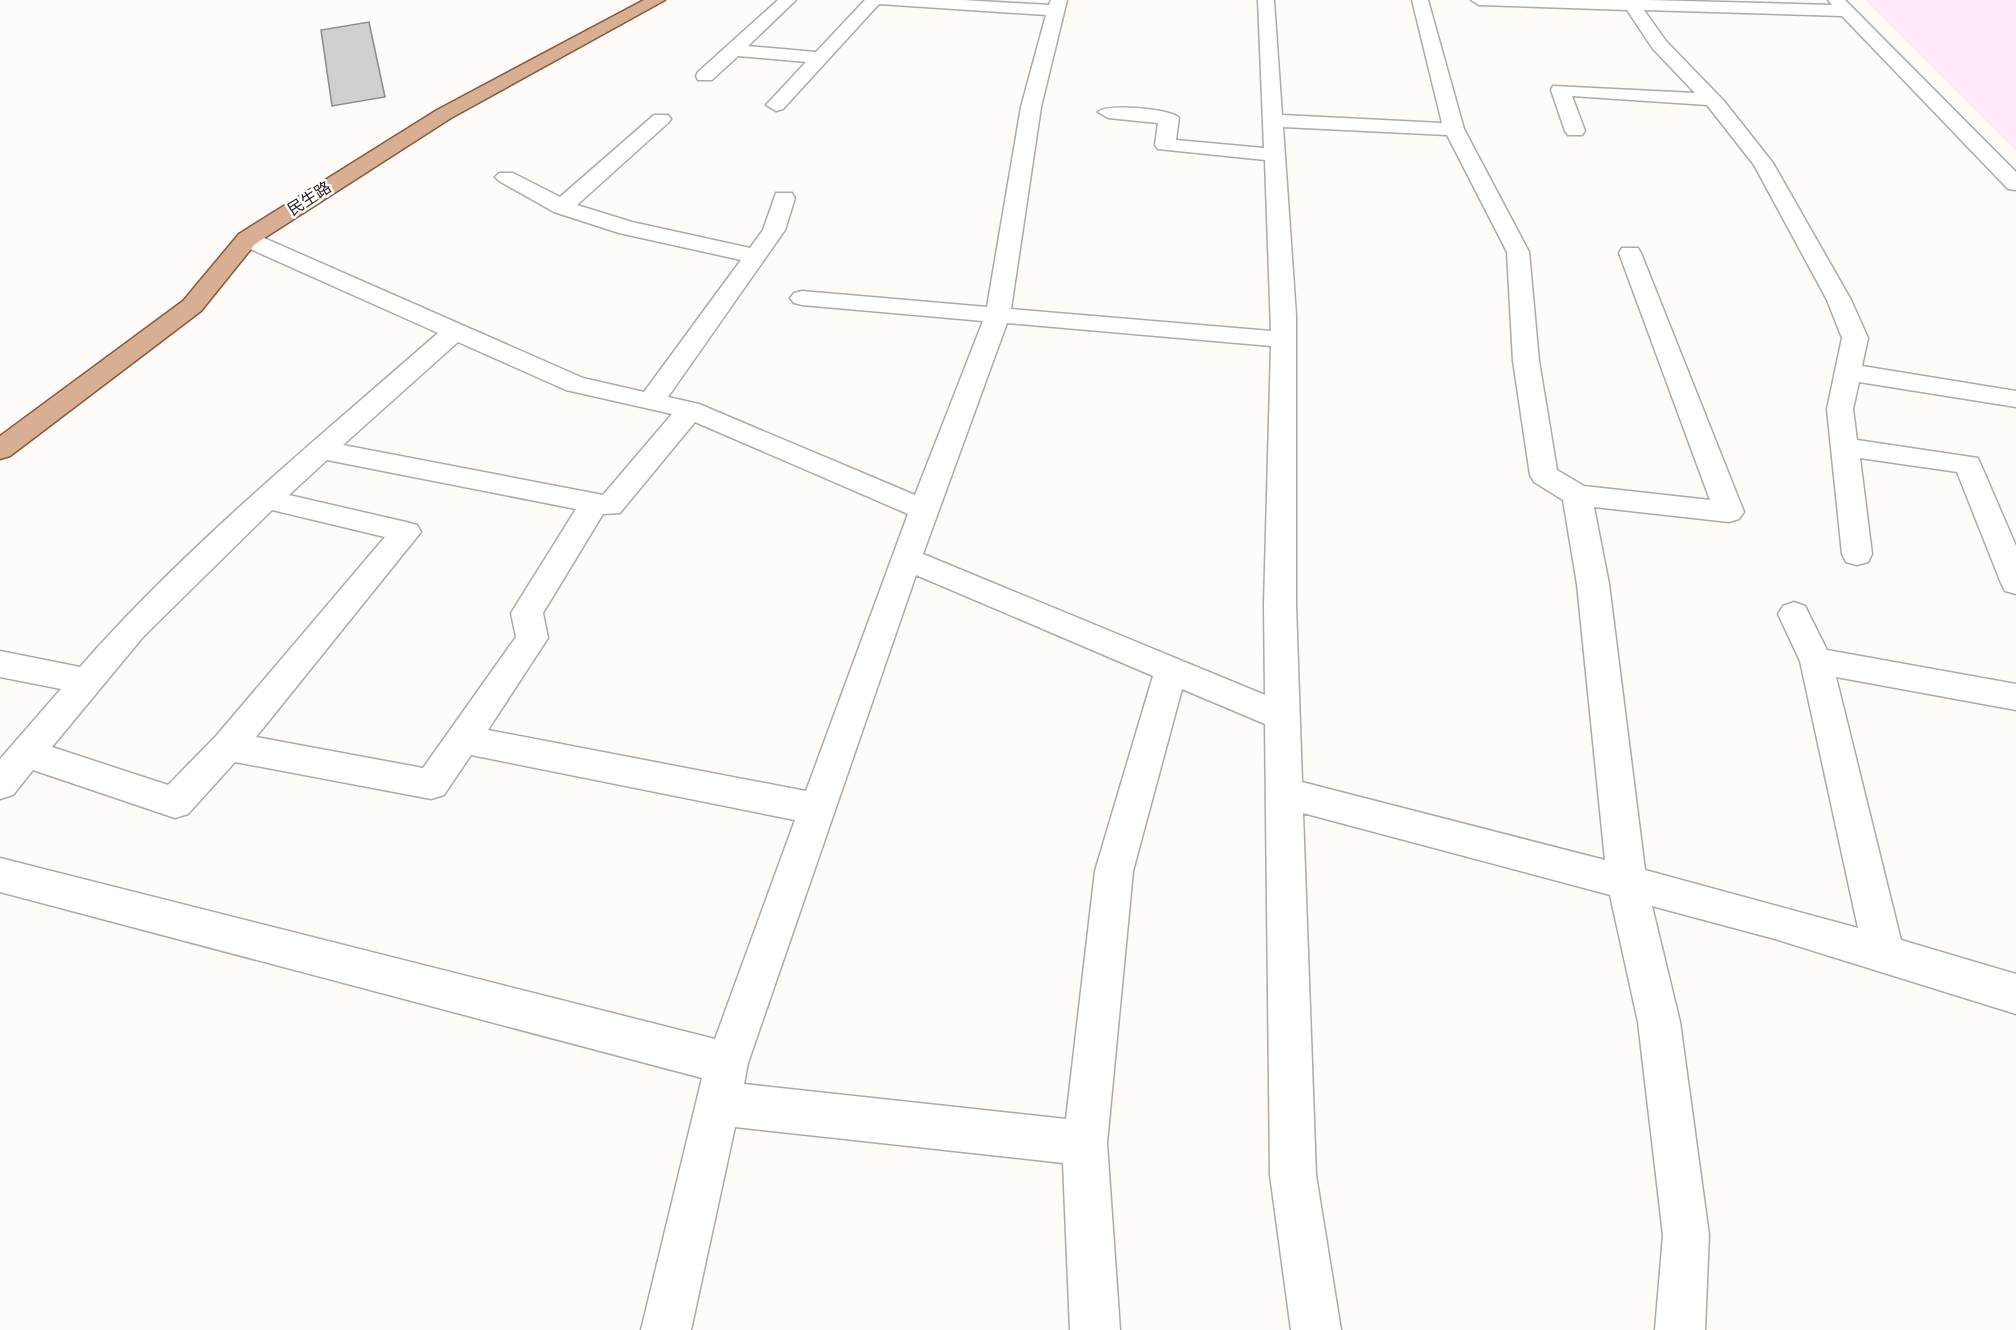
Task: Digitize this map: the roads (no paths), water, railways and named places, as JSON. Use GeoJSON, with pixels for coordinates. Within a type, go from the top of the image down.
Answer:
{"type":"FeatureCollection","features":[{"type":"Feature","properties":{"kind":"main road","name":"民生路"},"geometry":{"type":"LineString","coordinates":[[0,450],[192,306],[247,239],[444,114],[657,0]]}},
{"type":"Feature","properties":{"kind":"street"},"geometry":{"type":"LineString","coordinates":[[705,76],[788,0]]}},
{"type":"Feature","properties":{"kind":"street"},"geometry":{"type":"LineString","coordinates":[[776,105],[874,0]]}},
{"type":"Feature","properties":{"kind":"street"},"geometry":{"type":"LineString","coordinates":[[666,1330],[722,1083],[906,559],[998,315],[1031,107],[1057,5],[883,0]]}},
{"type":"Feature","properties":{"kind":"street"},"geometry":{"type":"LineString","coordinates":[[1266,0],[1283,340],[1280,605],[1293,1175],[1316,1330]]}},
{"type":"Feature","properties":{"kind":"street"},"geometry":{"type":"LineString","coordinates":[[1420,0],[1454,129],[1518,252],[1526,361],[1544,475],[1577,495],[1729,512],[1630,253]]}},
{"type":"Feature","properties":{"kind":"street"},"geometry":{"type":"LineString","coordinates":[[1479,0],[1632,4],[1841,5],[2016,184]]}},
{"type":"Feature","properties":{"kind":"street"},"geometry":{"type":"LineString","coordinates":[[1632,4],[1659,45],[1712,99],[1763,164],[1839,300],[1855,339],[1840,410],[1857,554]]}},
{"type":"Feature","properties":{"kind":"street"},"geometry":{"type":"LineString","coordinates":[[734,50],[822,58]]}},
{"type":"Feature","properties":{"kind":"street"},"geometry":{"type":"LineString","coordinates":[[1575,131],[1560,90],[1712,99]]}},
{"type":"Feature","properties":{"kind":"street"},"geometry":{"type":"LineString","coordinates":[[1108,112],[1170,118],[1165,146],[1275,155]]}},
{"type":"Feature","properties":{"kind":"street"},"geometry":{"type":"LineString","coordinates":[[562,207],[661,119]]}},
{"type":"Feature","properties":{"kind":"street"},"geometry":{"type":"LineString","coordinates":[[1272,121],[1454,129]]}},
{"type":"Feature","properties":{"kind":"street"},"geometry":{"type":"LineString","coordinates":[[506,177],[562,207],[627,228],[755,256]]}},
{"type":"Feature","properties":{"kind":"street"},"geometry":{"type":"LineString","coordinates":[[651,401],[774,230],[784,198]]}},
{"type":"Feature","properties":{"kind":"street"},"geometry":{"type":"LineString","coordinates":[[247,239],[575,384],[690,410],[924,510]]}},
{"type":"Feature","properties":{"kind":"street"},"geometry":{"type":"LineString","coordinates":[[802,298],[1283,340]]}},
{"type":"Feature","properties":{"kind":"street"},"geometry":{"type":"LineString","coordinates":[[0,784],[132,629],[266,499],[455,331]]}},
{"type":"Feature","properties":{"kind":"street"},"geometry":{"type":"LineString","coordinates":[[1848,372],[2016,399]]}},
{"type":"Feature","properties":{"kind":"street"},"geometry":{"type":"LineString","coordinates":[[320,450],[610,506],[690,410]]}},
{"type":"Feature","properties":{"kind":"street"},"geometry":{"type":"LineString","coordinates":[[1845,447],[1968,464],[2016,583]]}},
{"type":"Feature","properties":{"kind":"street"},"geometry":{"type":"LineString","coordinates":[[1577,495],[1593,584],[1628,883],[1659,1022],[1686,1235],[1680,1330]]}},
{"type":"Feature","properties":{"kind":"street"},"geometry":{"type":"LineString","coordinates":[[27,753],[175,803],[228,746],[406,532],[266,499]]}},
{"type":"Feature","properties":{"kind":"street"},"geometry":{"type":"LineString","coordinates":[[228,746],[431,784],[532,638],[526,613],[595,503]]}},
{"type":"Feature","properties":{"kind":"street"},"geometry":{"type":"LineString","coordinates":[[906,559],[1283,717]]}},
{"type":"Feature","properties":{"kind":"street"},"geometry":{"type":"LineString","coordinates":[[1794,614],[1816,661],[1884,954]]}},
{"type":"Feature","properties":{"kind":"street"},"geometry":{"type":"LineString","coordinates":[[1816,661],[2016,697]]}},
{"type":"Feature","properties":{"kind":"street"},"geometry":{"type":"LineString","coordinates":[[0,664],[88,681]]}},
{"type":"Feature","properties":{"kind":"street"},"geometry":{"type":"LineString","coordinates":[[1095,1330],[1085,1143],[1114,871],[1171,670]]}},
{"type":"Feature","properties":{"kind":"street"},"geometry":{"type":"LineString","coordinates":[[464,739],[817,809]]}},
{"type":"Feature","properties":{"kind":"street"},"geometry":{"type":"LineString","coordinates":[[1284,793],[1775,921],[2016,994]]}},
{"type":"Feature","properties":{"kind":"street"},"geometry":{"type":"LineString","coordinates":[[0,875],[722,1083],[1085,1143]]}}]}
